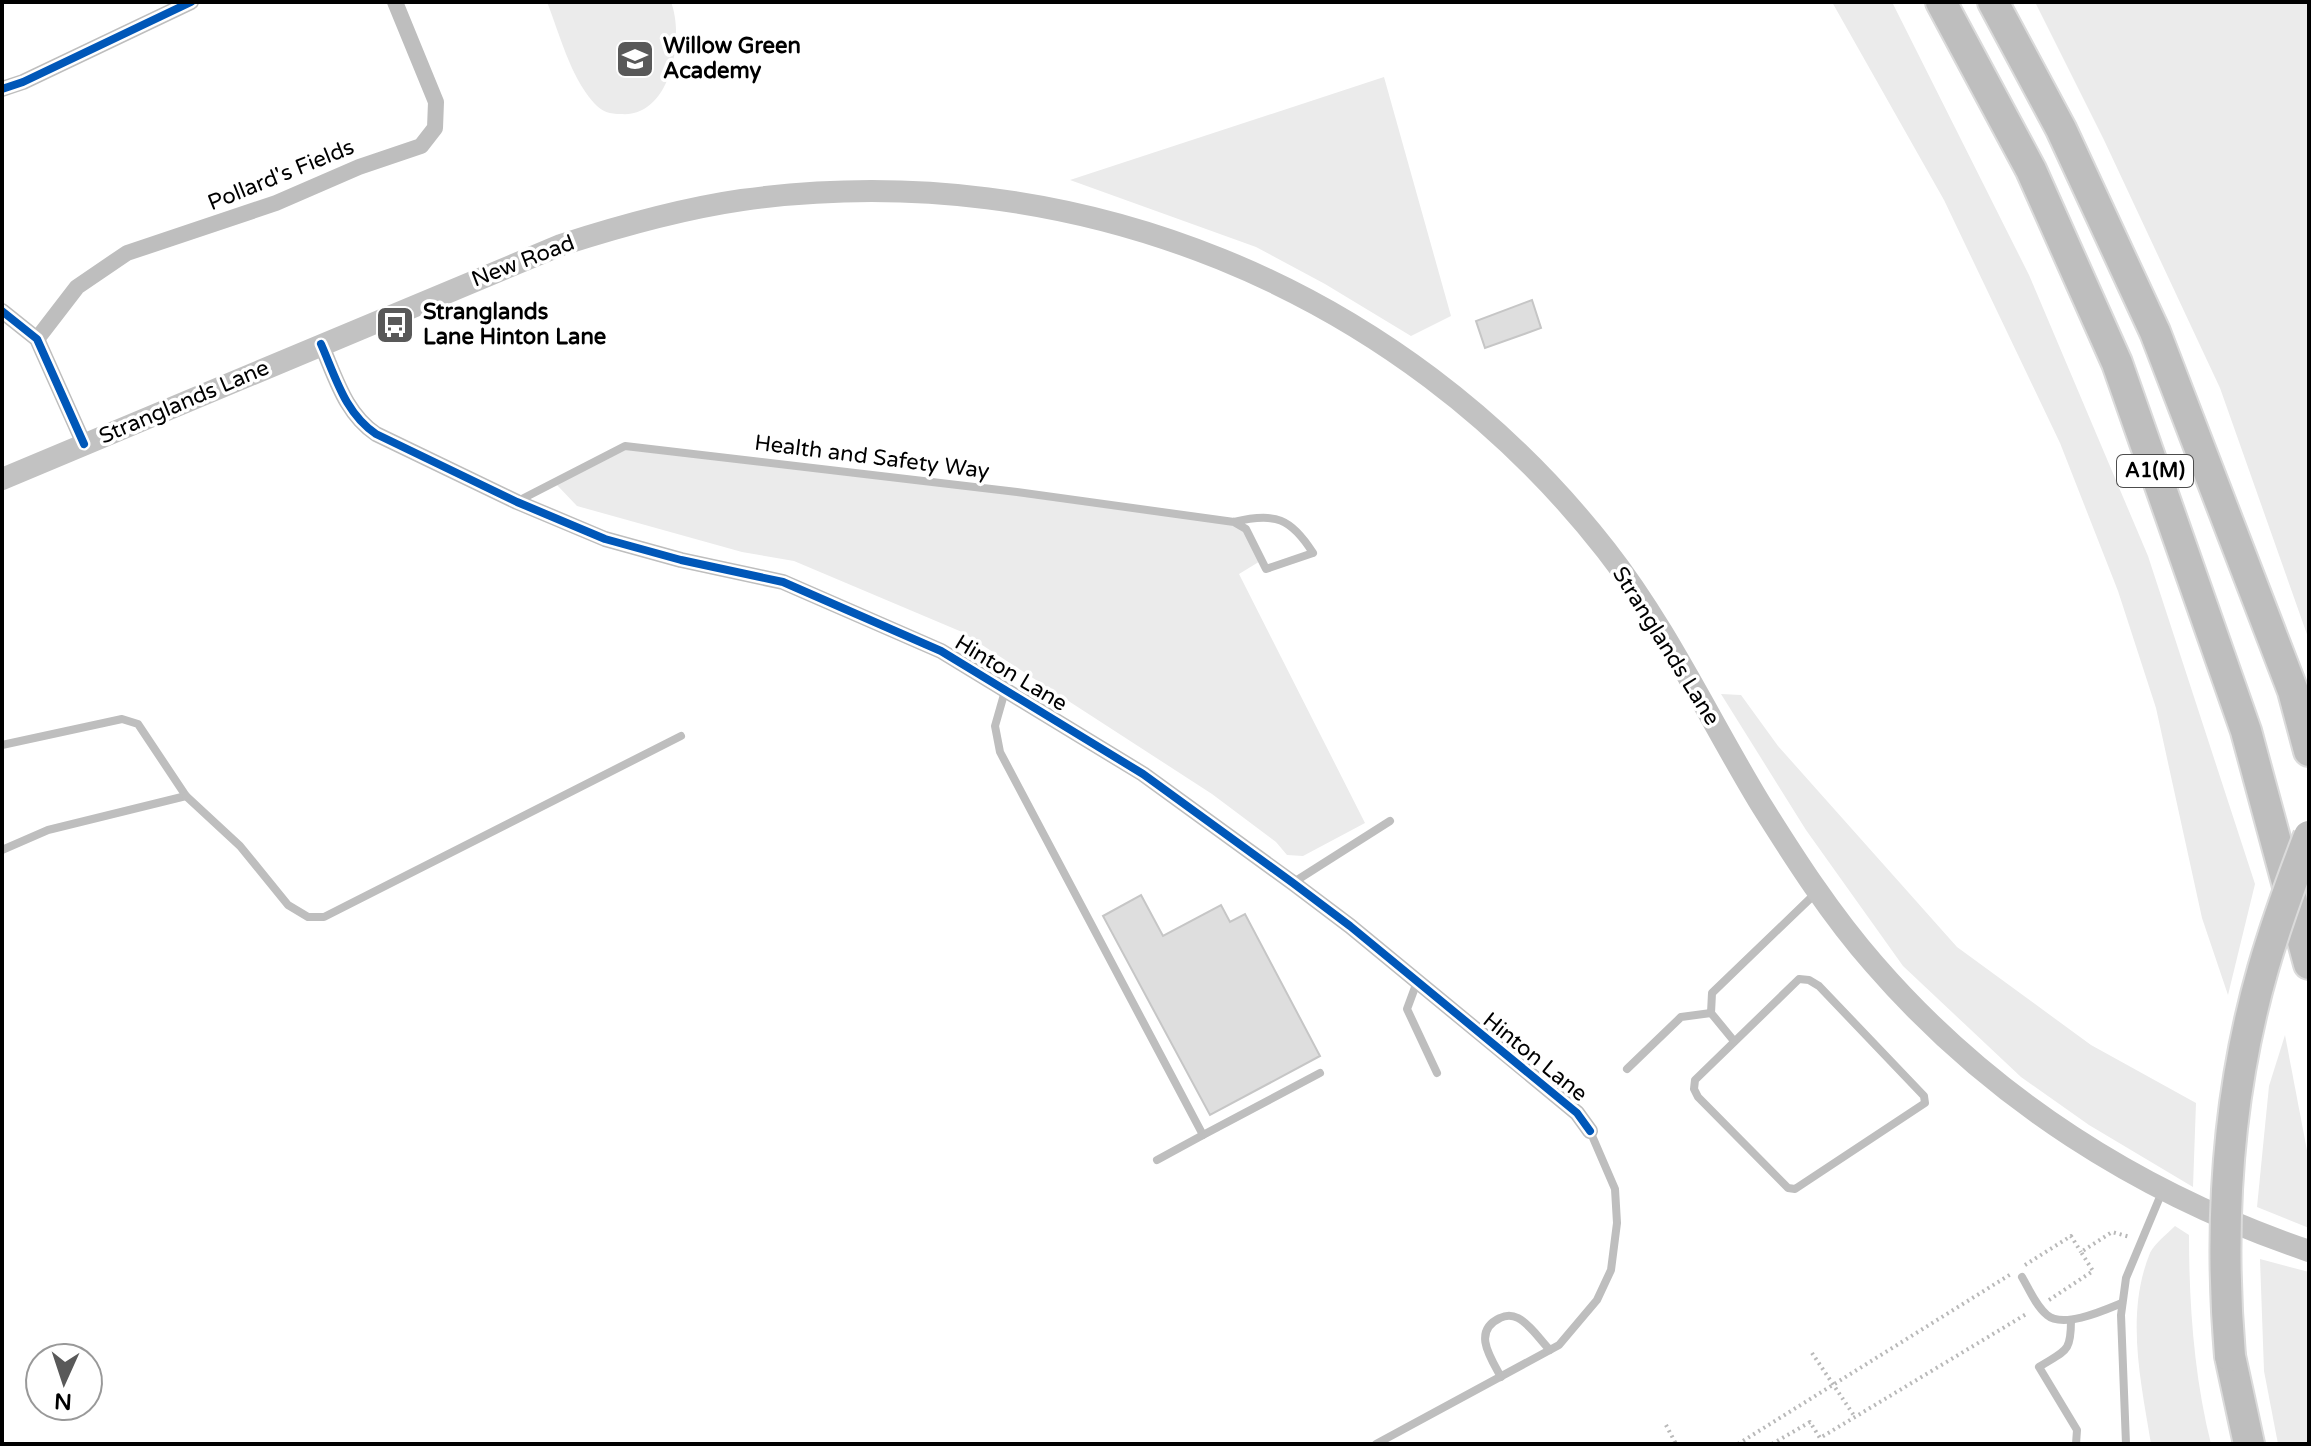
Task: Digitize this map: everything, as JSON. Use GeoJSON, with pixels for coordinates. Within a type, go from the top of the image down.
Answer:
{"type":"FeatureCollection","features":[{"type":"Feature","properties":{"kind":"highway","name":"A1(M)"},"geometry":{"type":"LineString","coordinates":[[1941,2],[2031,170],[2117,363],[2246,731],[2309,964]]}},
{"type":"Feature","properties":{"kind":"highway","name":"A1(M)"},"geometry":{"type":"LineString","coordinates":[[1993,2],[2061,129],[2155,332],[2293,691],[2309,751]]}},
{"type":"Feature","properties":{"kind":"highway"},"geometry":{"type":"LineString","coordinates":[[2249,1444],[2230,1356],[2224,1256],[2225,1204],[2236,1095],[2262,970],[2309,836]]}},
{"type":"Feature","properties":{"kind":"main road","name":"Stranglands Lane"},"geometry":{"type":"LineString","coordinates":[[685,210],[738,201],[847,191],[957,194],[1011,201],[1118,224],[1222,259],[1320,306],[1367,334],[1456,397],[1498,433],[1565,501],[1608,553],[1667,640],[1758,800],[1818,891],[1872,962],[1908,1000],[1963,1053],[2031,1109],[2073,1138],[2162,1191],[2234,1224],[2309,1251]]}},
{"type":"Feature","properties":{"kind":"main road","name":"New Road"},"geometry":{"type":"LineString","coordinates":[[321,344],[561,245],[623,225],[685,210]]}},
{"type":"Feature","properties":{"kind":"main road","name":"Stranglands Lane"},"geometry":{"type":"LineString","coordinates":[[2,479],[321,344]]}},
{"type":"Feature","properties":{"kind":"street"},"geometry":{"type":"LineString","coordinates":[[2,89],[23,82],[191,2]]}},
{"type":"Feature","properties":{"kind":"street","name":"Pollard's Fields"},"geometry":{"type":"LineString","coordinates":[[37,339],[77,287],[127,253],[276,203],[359,167],[421,146],[435,128],[436,102],[395,2]]}},
{"type":"Feature","properties":{"kind":"street"},"geometry":{"type":"LineString","coordinates":[[2,311],[37,339],[84,444]]}},
{"type":"Feature","properties":{"kind":"street","name":"Hinton Lane"},"geometry":{"type":"LineString","coordinates":[[321,344],[350,411],[361,424],[376,434],[517,502],[605,539],[681,560],[783,582],[941,651],[1143,774],[1293,883],[1417,982],[1577,1113],[1590,1131]]}},
{"type":"Feature","properties":{"kind":"lane","name":"Health and Safety Way"},"geometry":{"type":"LineString","coordinates":[[517,502],[625,446],[1017,492],[1234,522],[1255,517],[1286,522],[1301,534],[1313,553],[1266,569],[1246,529],[1234,522]]}},
{"type":"Feature","properties":{"kind":"lane"},"geometry":{"type":"LineString","coordinates":[[1005,691],[995,726],[1000,752],[1203,1135]]}},
{"type":"Feature","properties":{"kind":"lane"},"geometry":{"type":"LineString","coordinates":[[2,745],[122,719],[138,724],[186,796],[240,846],[288,905],[308,917],[324,917],[681,736]]}},
{"type":"Feature","properties":{"kind":"lane"},"geometry":{"type":"LineString","coordinates":[[2,850],[48,830],[186,796]]}},
{"type":"Feature","properties":{"kind":"lane"},"geometry":{"type":"LineString","coordinates":[[1293,883],[1390,821]]}},
{"type":"Feature","properties":{"kind":"lane"},"geometry":{"type":"LineString","coordinates":[[1734,1041],[1711,1013],[1712,993],[1818,891]]}},
{"type":"Feature","properties":{"kind":"lane"},"geometry":{"type":"LineString","coordinates":[[1799,979],[1809,980],[1819,986],[1924,1096],[1925,1103],[1803,1186],[1788,1188],[1698,1097],[1694,1089],[1695,1080],[1734,1041],[1799,979]]}},
{"type":"Feature","properties":{"kind":"lane"},"geometry":{"type":"LineString","coordinates":[[1417,982],[1407,1009],[1437,1073]]}},
{"type":"Feature","properties":{"kind":"lane"},"geometry":{"type":"LineString","coordinates":[[1627,1069],[1681,1017],[1711,1013]]}},
{"type":"Feature","properties":{"kind":"lane"},"geometry":{"type":"LineString","coordinates":[[1157,1160],[1320,1073]]}},
{"type":"Feature","properties":{"kind":"lane"},"geometry":{"type":"LineString","coordinates":[[1376,1444],[1550,1350],[1566,1337],[1597,1300],[1611,1270],[1617,1223],[1615,1189],[1590,1131]]}},
{"type":"Feature","properties":{"kind":"lane"},"geometry":{"type":"LineString","coordinates":[[2126,1444],[2121,1357],[2122,1303],[2126,1278],[2162,1191]]}},
{"type":"Feature","properties":{"kind":"lane"},"geometry":{"type":"LineString","coordinates":[[2022,1277],[2039,1306],[2052,1319],[2071,1320],[2122,1303]]}},
{"type":"Feature","properties":{"kind":"lane"},"geometry":{"type":"LineString","coordinates":[[1501,1377],[1484,1345],[1484,1334],[1492,1323],[1505,1316],[1517,1317],[1550,1350]]}},
{"type":"Feature","properties":{"kind":"lane"},"geometry":{"type":"LineString","coordinates":[[2071,1320],[2071,1341],[2067,1350],[2039,1367],[2077,1430],[2076,1444]]}},
{"type":"Feature","properties":{"kind":"path"},"geometry":{"type":"LineString","coordinates":[[2081,1252],[2112,1232],[2141,1239]]}},
{"type":"Feature","properties":{"kind":"path"},"geometry":{"type":"LineString","coordinates":[[1738,1444],[2071,1236],[2093,1271],[1820,1438],[1810,1422],[1772,1444]]}},
{"type":"Feature","properties":{"kind":"path"},"geometry":{"type":"LineString","coordinates":[[1812,1353],[1855,1417]]}},
{"type":"Feature","properties":{"kind":"path"},"geometry":{"type":"LineString","coordinates":[[1666,1425],[1676,1444]]}},
{"type":"Feature","properties":{"kind":"shaded area"},"geometry":{"type":"Polygon","coordinates":[[[547,2],[671,2],[675,17],[675,54],[670,73],[652,103],[638,112],[621,114],[606,112],[597,106],[572,68],[547,2]]]}},
{"type":"Feature","properties":{"kind":"shaded area"},"geometry":{"type":"Polygon","coordinates":[[[1832,2],[1892,2],[2029,275],[2148,556],[2255,884],[2228,995],[2202,918],[2156,708],[2118,591],[2060,443],[1944,200],[1832,2]]]}},
{"type":"Feature","properties":{"kind":"shaded area"},"geometry":{"type":"Polygon","coordinates":[[[2035,2],[2309,2],[2309,640],[2220,388],[2104,140],[2035,2]]]}},
{"type":"Feature","properties":{"kind":"shaded area"},"geometry":{"type":"Polygon","coordinates":[[[1384,77],[1451,316],[1411,336],[1256,247],[1070,180],[1384,77]]]}},
{"type":"Feature","properties":{"kind":"shaded area"},"geometry":{"type":"Polygon","coordinates":[[[625,446],[1234,522],[1251,538],[1262,560],[1239,574],[1365,823],[1303,856],[1287,855],[1276,842],[1212,794],[962,632],[794,561],[742,552],[577,506],[556,484],[625,446]]]}},
{"type":"Feature","properties":{"kind":"shaded area"},"geometry":{"type":"Polygon","coordinates":[[[1721,694],[1741,695],[1778,746],[1957,947],[2091,1045],[2196,1103],[2193,1187],[2089,1125],[2021,1077],[1903,966],[1806,830],[1721,694]]]}},
{"type":"Feature","properties":{"kind":"shaded area"},"geometry":{"type":"Polygon","coordinates":[[[2285,1035],[2309,1161],[2309,1228],[2257,1207],[2269,1086],[2285,1035]]]}},
{"type":"Feature","properties":{"kind":"shaded area"},"geometry":{"type":"Polygon","coordinates":[[[2175,1226],[2189,1235],[2194,1340],[2200,1392],[2211,1444],[2151,1444],[2143,1397],[2137,1348],[2142,1276],[2152,1249],[2175,1226]]]}},
{"type":"Feature","properties":{"kind":"shaded area"},"geometry":{"type":"Polygon","coordinates":[[[2260,1259],[2309,1272],[2309,1444],[2278,1444],[2264,1371],[2260,1259]]]}},
{"type":"Feature","properties":{"kind":"building"},"geometry":{"type":"Polygon","coordinates":[[[1532,300],[1541,328],[1485,348],[1476,321],[1532,300]]]}},
{"type":"Feature","properties":{"kind":"building"},"geometry":{"type":"Polygon","coordinates":[[[1141,895],[1163,936],[1221,905],[1230,922],[1245,914],[1320,1056],[1210,1115],[1103,916],[1141,895]]]}},
{"type":"Feature","properties":{"kind":"cycle path"},"geometry":{"type":"LineString","coordinates":[[2,89],[23,82],[191,2]]}},
{"type":"Feature","properties":{"kind":"cycle path"},"geometry":{"type":"LineString","coordinates":[[2,311],[37,339],[84,444]]}},
{"type":"Feature","properties":{"kind":"cycle path"},"geometry":{"type":"LineString","coordinates":[[321,344],[349,405],[376,434],[517,502],[605,539],[681,560],[783,582],[941,651],[1143,774],[1350,926],[1577,1113],[1590,1131]]}},
{"type":"Feature","properties":{"kind":"place","name":"Willow Green Academy"},"geometry":{"type":"Point","coordinates":[635,59]}},
{"type":"Feature","properties":{"kind":"place","name":"Stranglands Lane Hinton Lane"},"geometry":{"type":"Point","coordinates":[395,325]}}]}
